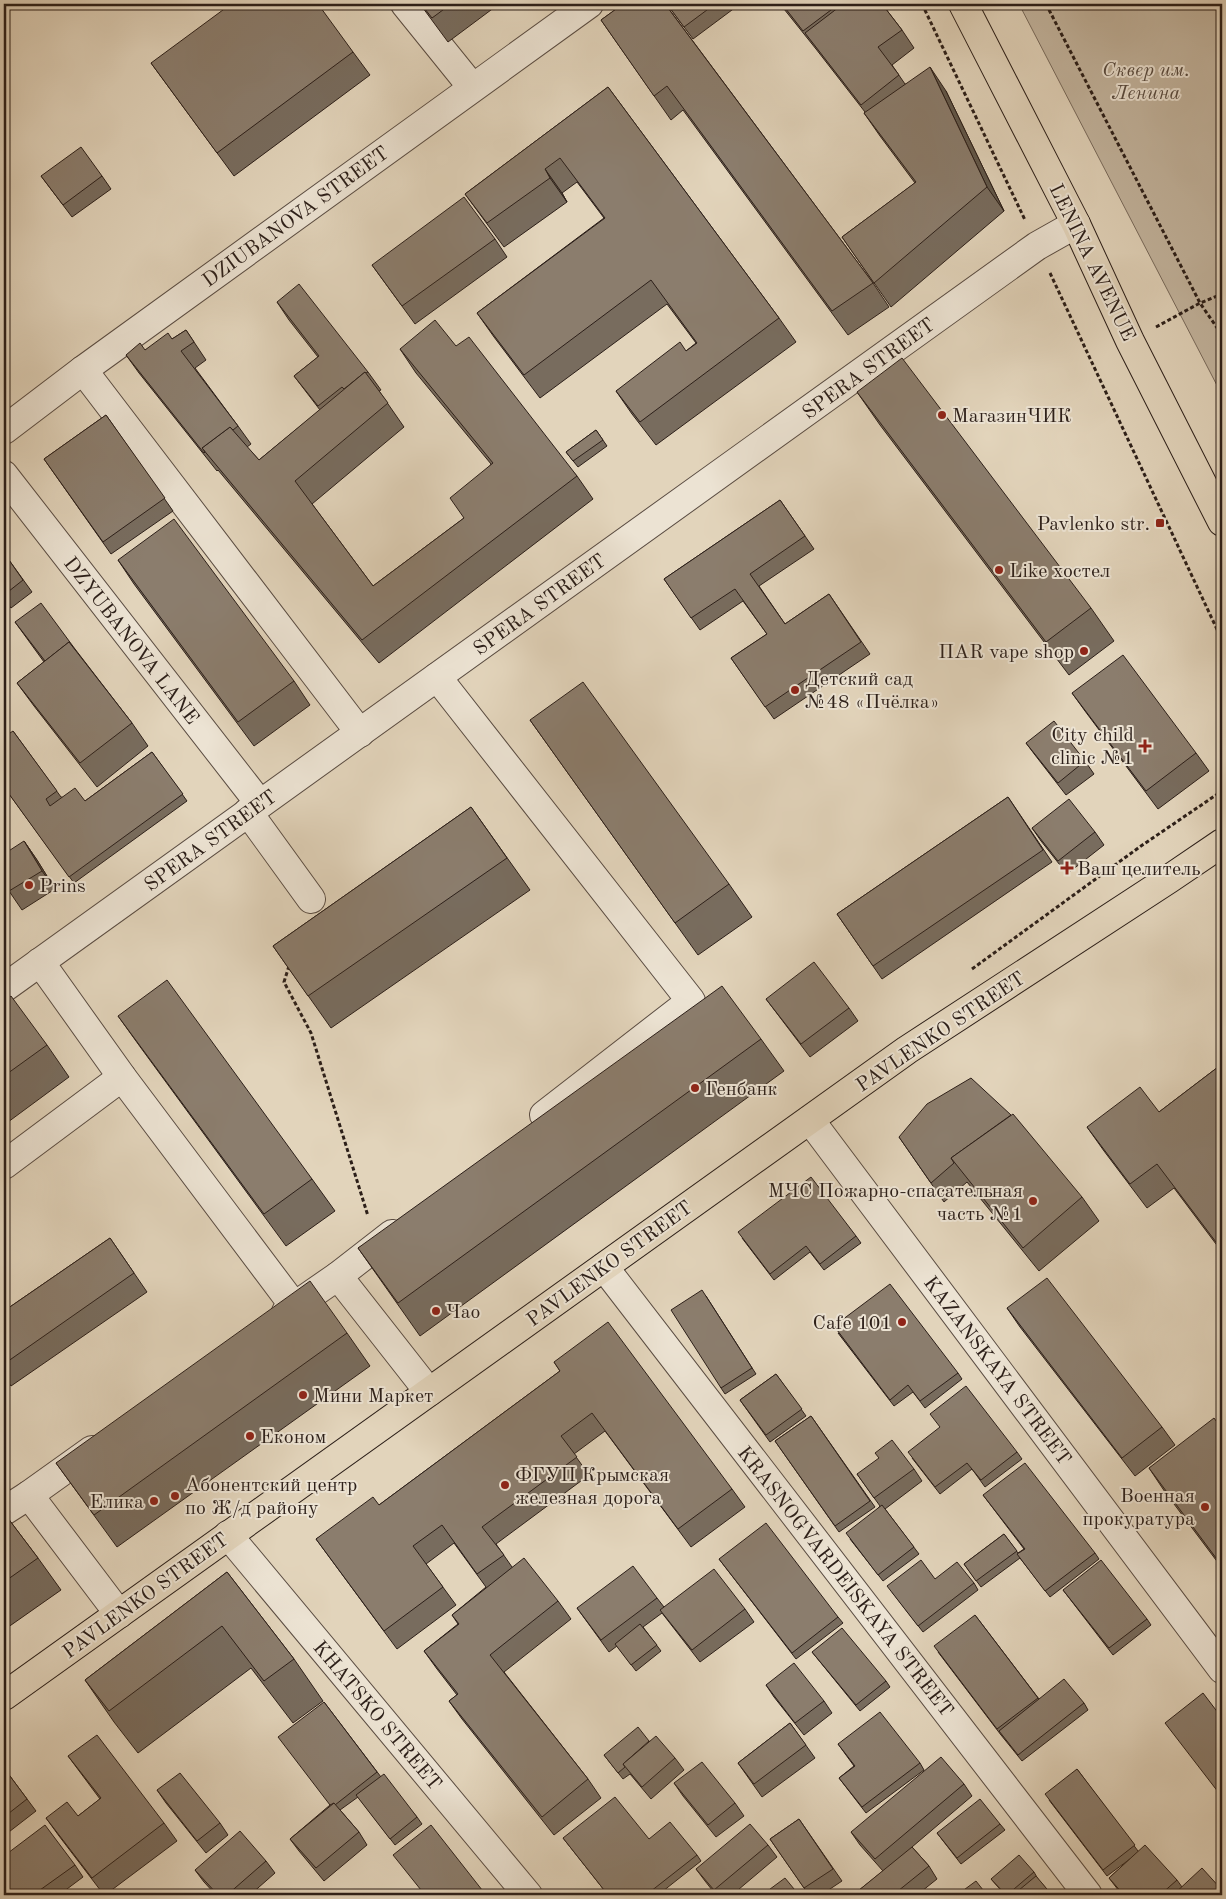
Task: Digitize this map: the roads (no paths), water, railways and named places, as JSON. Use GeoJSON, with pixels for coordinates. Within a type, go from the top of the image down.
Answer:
{"type":"FeatureCollection","features":[{"type":"Feature","properties":{"kind":"main road","name":"LENINA AVENUE"},"geometry":{"type":"LineString","coordinates":[[963,4],[1076,224],[1130,341],[1222,522]]}},
{"type":"Feature","properties":{"kind":"main road","name":"PAVLENKO STREET"},"geometry":{"type":"LineString","coordinates":[[4,1696],[907,1050],[1161,885],[1222,843]]}},
{"type":"Feature","properties":{"kind":"street"},"geometry":{"type":"LineString","coordinates":[[405,4],[472,88]]}},
{"type":"Feature","properties":{"kind":"street","name":"DZIUBANOVA STREET"},"geometry":{"type":"LineString","coordinates":[[4,430],[82,370],[589,4]]}},
{"type":"Feature","properties":{"kind":"street","name":"SPERA STREET"},"geometry":{"type":"LineString","coordinates":[[4,988],[1037,246],[1076,224]]}},
{"type":"Feature","properties":{"kind":"street"},"geometry":{"type":"LineString","coordinates":[[82,370],[360,733]]}},
{"type":"Feature","properties":{"kind":"street","name":"DZYUBANOVA LANE"},"geometry":{"type":"LineString","coordinates":[[4,475],[254,808],[311,899]]}},
{"type":"Feature","properties":{"kind":"street"},"geometry":{"type":"LineString","coordinates":[[437,677],[691,1001],[526,1129]]}},
{"type":"Feature","properties":{"kind":"street"},"geometry":{"type":"LineString","coordinates":[[40,962],[122,1077],[294,1306]]}},
{"type":"Feature","properties":{"kind":"street"},"geometry":{"type":"LineString","coordinates":[[4,1165],[122,1077]]}},
{"type":"Feature","properties":{"kind":"street","name":"KAZANSKAYA STREET"},"geometry":{"type":"LineString","coordinates":[[810,1120],[1222,1669]]}},
{"type":"Feature","properties":{"kind":"street"},"geometry":{"type":"LineString","coordinates":[[270,1323],[338,1276],[409,1221]]}},
{"type":"Feature","properties":{"kind":"street","name":"KRASNOGVARDEISKAYA STREET"},"geometry":{"type":"LineString","coordinates":[[604,1266],[1088,1895]]}},
{"type":"Feature","properties":{"kind":"street"},"geometry":{"type":"LineString","coordinates":[[338,1276],[429,1392]]}},
{"type":"Feature","properties":{"kind":"street"},"geometry":{"type":"LineString","coordinates":[[4,1511],[109,1438]]}},
{"type":"Feature","properties":{"kind":"street"},"geometry":{"type":"LineString","coordinates":[[29,1495],[119,1614]]}},
{"type":"Feature","properties":{"kind":"street","name":"KHATSKO STREET"},"geometry":{"type":"LineString","coordinates":[[228,1535],[528,1895]]}},
{"type":"Feature","properties":{"kind":"place","name":"МагазинЧИК"},"geometry":{"type":"Point","coordinates":[942,415]}},
{"type":"Feature","properties":{"kind":"place","name":"Pavlenko str."},"geometry":{"type":"Point","coordinates":[1160,523]}},
{"type":"Feature","properties":{"kind":"place","name":"Like хостел"},"geometry":{"type":"Point","coordinates":[999,570]}},
{"type":"Feature","properties":{"kind":"place","name":"ПАR vape shop"},"geometry":{"type":"Point","coordinates":[1084,651]}},
{"type":"Feature","properties":{"kind":"place","name":"Детский сад №48 «Пчёлка»"},"geometry":{"type":"Point","coordinates":[795,690]}},
{"type":"Feature","properties":{"kind":"place","name":"City child clinic №1"},"geometry":{"type":"Point","coordinates":[1145,746]}},
{"type":"Feature","properties":{"kind":"place","name":"Ваш целитель"},"geometry":{"type":"Point","coordinates":[1067,868]}},
{"type":"Feature","properties":{"kind":"place","name":"Prins"},"geometry":{"type":"Point","coordinates":[29,885]}},
{"type":"Feature","properties":{"kind":"place","name":"Генбанк"},"geometry":{"type":"Point","coordinates":[695,1088]}},
{"type":"Feature","properties":{"kind":"place","name":"МЧС Пожарно-спасательная часть №1"},"geometry":{"type":"Point","coordinates":[1033,1201]}},
{"type":"Feature","properties":{"kind":"place","name":"Чао"},"geometry":{"type":"Point","coordinates":[436,1311]}},
{"type":"Feature","properties":{"kind":"place","name":"Cafe 101"},"geometry":{"type":"Point","coordinates":[902,1322]}},
{"type":"Feature","properties":{"kind":"place","name":"Мини Маркет"},"geometry":{"type":"Point","coordinates":[303,1395]}},
{"type":"Feature","properties":{"kind":"place","name":"Економ"},"geometry":{"type":"Point","coordinates":[250,1436]}},
{"type":"Feature","properties":{"kind":"place","name":"ФГУП Крымская железная дорога"},"geometry":{"type":"Point","coordinates":[505,1485]}},
{"type":"Feature","properties":{"kind":"place","name":"Абонентский центр по Ж/д району"},"geometry":{"type":"Point","coordinates":[175,1496]}},
{"type":"Feature","properties":{"kind":"place","name":"Елика"},"geometry":{"type":"Point","coordinates":[154,1501]}},
{"type":"Feature","properties":{"kind":"place","name":"Военная прокуратура"},"geometry":{"type":"Point","coordinates":[1205,1507]}},
{"type":"Feature","properties":{"kind":"park label","name":"Сквер им. Ленина"},"geometry":{"type":"Point","coordinates":[1146,80]}}]}
